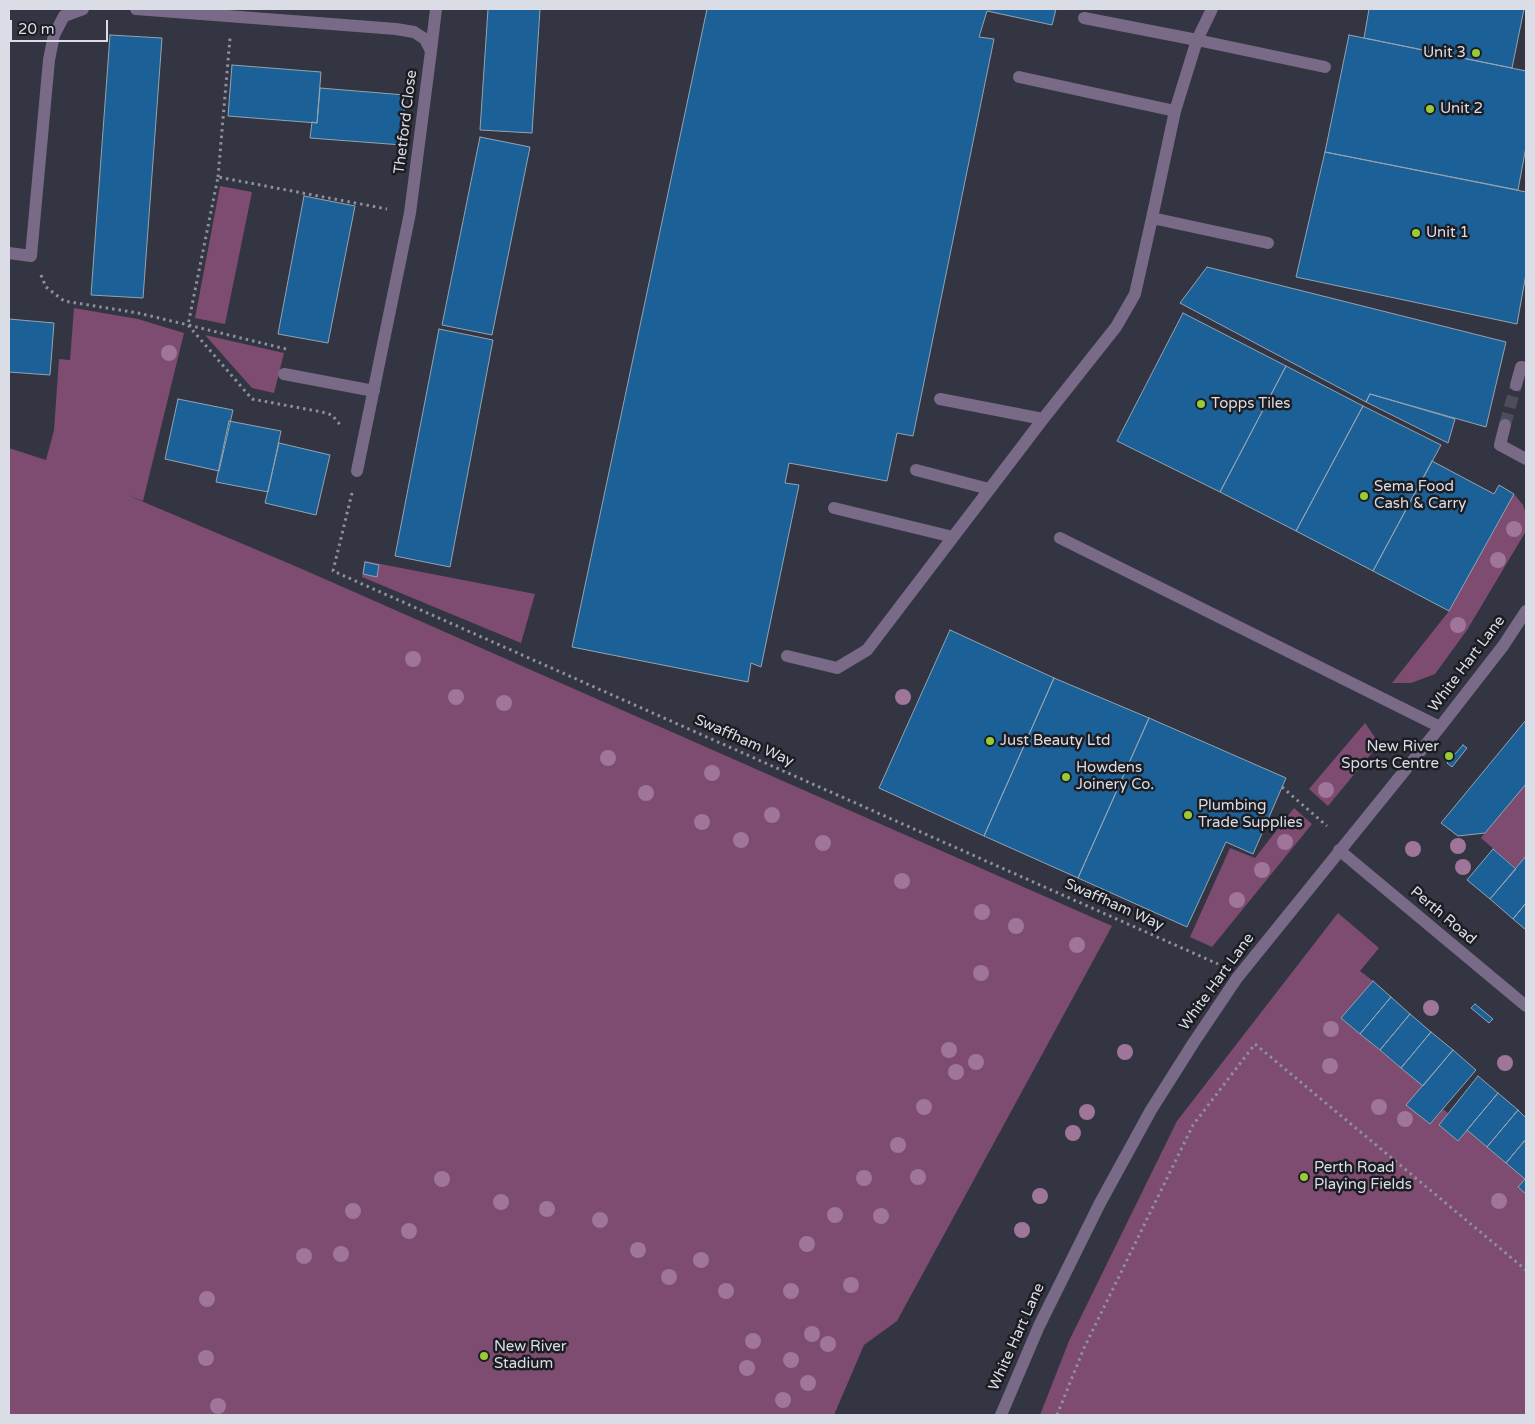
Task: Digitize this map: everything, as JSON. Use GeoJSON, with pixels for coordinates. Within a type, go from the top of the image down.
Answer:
{"type":"FeatureCollection","features":[{"type":"Feature","properties":{"kind":"street"},"geometry":{"type":"LineString","coordinates":[[9,253],[31,256],[49,60],[54,35],[64,16],[83,9]]}},
{"type":"Feature","properties":{"kind":"street"},"geometry":{"type":"LineString","coordinates":[[136,9],[241,13],[414,32],[425,39],[431,51]]}},
{"type":"Feature","properties":{"kind":"street","name":"Thetford Close"},"geometry":{"type":"LineString","coordinates":[[358,471],[410,213],[436,9]]}},
{"type":"Feature","properties":{"kind":"street"},"geometry":{"type":"LineString","coordinates":[[788,656],[837,668],[867,650],[989,489],[1116,327],[1135,294],[1175,110],[1197,40],[1212,9]]}},
{"type":"Feature","properties":{"kind":"street"},"geometry":{"type":"LineString","coordinates":[[1084,18],[1325,67]]}},
{"type":"Feature","properties":{"kind":"street"},"geometry":{"type":"LineString","coordinates":[[1019,77],[1175,110]]}},
{"type":"Feature","properties":{"kind":"street"},"geometry":{"type":"LineString","coordinates":[[1152,218],[1268,243]]}},
{"type":"Feature","properties":{"kind":"street"},"geometry":{"type":"LineString","coordinates":[[1516,385],[1521,367],[1526,368]]}},
{"type":"Feature","properties":{"kind":"street"},"geometry":{"type":"LineString","coordinates":[[284,374],[374,391]]}},
{"type":"Feature","properties":{"kind":"street"},"geometry":{"type":"LineString","coordinates":[[940,399],[1043,419]]}},
{"type":"Feature","properties":{"kind":"street"},"geometry":{"type":"LineString","coordinates":[[1505,426],[1500,445],[1526,460]]}},
{"type":"Feature","properties":{"kind":"street"},"geometry":{"type":"LineString","coordinates":[[916,470],[989,489]]}},
{"type":"Feature","properties":{"kind":"street"},"geometry":{"type":"LineString","coordinates":[[834,508],[953,537]]}},
{"type":"Feature","properties":{"kind":"street"},"geometry":{"type":"LineString","coordinates":[[1060,538],[1440,727]]}},
{"type":"Feature","properties":{"kind":"street","name":"White Hart Lane"},"geometry":{"type":"LineString","coordinates":[[1001,1415],[1039,1326],[1100,1203],[1151,1110],[1237,978],[1440,727],[1503,646],[1526,611]]}},
{"type":"Feature","properties":{"kind":"street"},"geometry":{"type":"LineString","coordinates":[[1503,646],[1526,621]]}},
{"type":"Feature","properties":{"kind":"street","name":"Perth Road"},"geometry":{"type":"LineString","coordinates":[[1339,850],[1526,1006]]}},
{"type":"Feature","properties":{"kind":"path"},"geometry":{"type":"LineString","coordinates":[[188,325],[218,177],[241,13]]}},
{"type":"Feature","properties":{"kind":"path"},"geometry":{"type":"LineString","coordinates":[[218,177],[410,213]]}},
{"type":"Feature","properties":{"kind":"path"},"geometry":{"type":"LineString","coordinates":[[31,256],[46,287],[64,301],[138,313],[289,350],[277,404]]}},
{"type":"Feature","properties":{"kind":"path"},"geometry":{"type":"LineString","coordinates":[[188,325],[252,399],[332,415],[340,422],[344,432]]}},
{"type":"Feature","properties":{"kind":"path","name":"Swaffham Way"},"geometry":{"type":"LineString","coordinates":[[358,471],[333,571],[1216,962],[1237,978]]}},
{"type":"Feature","properties":{"kind":"path"},"geometry":{"type":"LineString","coordinates":[[1282,788],[1327,826]]}},
{"type":"Feature","properties":{"kind":"path"},"geometry":{"type":"LineString","coordinates":[[1057,1415],[1084,1348],[1193,1125],[1255,1044],[1526,1270]]}},
{"type":"Feature","properties":{"kind":"shaded area"},"geometry":{"type":"Polygon","coordinates":[[[220,186],[252,192],[225,324],[195,318],[220,186]]]}},
{"type":"Feature","properties":{"kind":"shaded area"},"geometry":{"type":"Polygon","coordinates":[[[74,308],[138,319],[184,333],[143,501],[127,495],[302,569],[1112,926],[897,1321],[864,1345],[834,1415],[9,1415],[9,448],[46,460],[54,430],[59,359],[70,360],[74,308]]]}},
{"type":"Feature","properties":{"kind":"shaded area"},"geometry":{"type":"Polygon","coordinates":[[[205,335],[284,353],[274,393],[252,388],[205,335]]]}},
{"type":"Feature","properties":{"kind":"shaded area"},"geometry":{"type":"Polygon","coordinates":[[[1514,494],[1523,505],[1526,514],[1526,531],[1467,630],[1435,674],[1411,683],[1392,683],[1449,611],[1514,494]]]}},
{"type":"Feature","properties":{"kind":"shaded area"},"geometry":{"type":"Polygon","coordinates":[[[365,561],[535,594],[521,643],[362,577],[365,561]]]}},
{"type":"Feature","properties":{"kind":"shaded area"},"geometry":{"type":"Polygon","coordinates":[[[1365,723],[1376,739],[1375,749],[1328,806],[1309,789],[1365,723]]]}},
{"type":"Feature","properties":{"kind":"shaded area"},"geometry":{"type":"Polygon","coordinates":[[[1526,782],[1526,877],[1481,838],[1526,782]]]}},
{"type":"Feature","properties":{"kind":"shaded area"},"geometry":{"type":"Polygon","coordinates":[[[1294,808],[1312,824],[1212,947],[1190,937],[1230,848],[1255,858],[1294,808]]]}},
{"type":"Feature","properties":{"kind":"shaded area","name":"Perth Road Playing Fields"},"geometry":{"type":"Polygon","coordinates":[[[1338,913],[1379,948],[1360,971],[1373,981],[1342,1019],[1423,1086],[1407,1105],[1430,1124],[1443,1109],[1448,1113],[1439,1125],[1458,1141],[1467,1130],[1525,1179],[1518,1187],[1526,1194],[1526,1415],[1040,1415],[1069,1341],[1177,1121],[1338,913]]]}},
{"type":"Feature","properties":{"kind":"building"},"geometry":{"type":"Polygon","coordinates":[[[488,9],[540,9],[532,133],[480,130],[488,9]]]}},
{"type":"Feature","properties":{"kind":"building"},"geometry":{"type":"Polygon","coordinates":[[[707,9],[1056,9],[1052,25],[987,11],[979,37],[994,39],[913,436],[897,433],[887,481],[789,463],[785,483],[799,485],[761,667],[751,663],[748,682],[572,647],[707,9]]]}},
{"type":"Feature","properties":{"kind":"building","name":"Unit 3"},"geometry":{"type":"Polygon","coordinates":[[[1369,9],[1524,9],[1512,68],[1364,38],[1369,9]]]}},
{"type":"Feature","properties":{"kind":"building"},"geometry":{"type":"Polygon","coordinates":[[[110,35],[162,38],[143,298],[91,295],[110,35]]]}},
{"type":"Feature","properties":{"kind":"building","name":"Unit 2"},"geometry":{"type":"Polygon","coordinates":[[[1349,35],[1526,71],[1526,147],[1518,190],[1325,152],[1349,35]]]}},
{"type":"Feature","properties":{"kind":"building"},"geometry":{"type":"Polygon","coordinates":[[[232,65],[321,72],[317,123],[228,116],[232,65]]]}},
{"type":"Feature","properties":{"kind":"building"},"geometry":{"type":"Polygon","coordinates":[[[320,88],[405,95],[402,145],[310,138],[312,122],[317,123],[320,88]]]}},
{"type":"Feature","properties":{"kind":"building"},"geometry":{"type":"Polygon","coordinates":[[[480,137],[530,147],[492,335],[442,325],[480,137]]]}},
{"type":"Feature","properties":{"kind":"building","name":"Unit 1"},"geometry":{"type":"Polygon","coordinates":[[[1325,152],[1526,192],[1526,274],[1517,324],[1296,277],[1325,152]]]}},
{"type":"Feature","properties":{"kind":"building"},"geometry":{"type":"Polygon","coordinates":[[[304,196],[355,206],[328,343],[278,334],[304,196]]]}},
{"type":"Feature","properties":{"kind":"building"},"geometry":{"type":"Polygon","coordinates":[[[1207,267],[1506,342],[1486,427],[1370,394],[1366,402],[1180,303],[1207,267]]]}},
{"type":"Feature","properties":{"kind":"building","name":"Topps Tiles"},"geometry":{"type":"Polygon","coordinates":[[[1183,313],[1286,366],[1220,492],[1117,441],[1183,313]]]}},
{"type":"Feature","properties":{"kind":"building"},"geometry":{"type":"Polygon","coordinates":[[[9,319],[54,323],[50,375],[9,372],[9,319]]]}},
{"type":"Feature","properties":{"kind":"building"},"geometry":{"type":"Polygon","coordinates":[[[439,329],[493,340],[450,567],[395,556],[439,329]]]}},
{"type":"Feature","properties":{"kind":"building","name":"Sema Food Cash & Carry"},"geometry":{"type":"Polygon","coordinates":[[[1286,366],[1363,406],[1296,531],[1220,492],[1286,366]]]}},
{"type":"Feature","properties":{"kind":"building"},"geometry":{"type":"Polygon","coordinates":[[[1370,394],[1455,419],[1448,443],[1366,402],[1370,394]]]}},
{"type":"Feature","properties":{"kind":"building"},"geometry":{"type":"Polygon","coordinates":[[[178,399],[233,410],[219,471],[165,459],[178,399]]]}},
{"type":"Feature","properties":{"kind":"building","name":"Sema Food Cash & Carry"},"geometry":{"type":"Polygon","coordinates":[[[1363,406],[1441,445],[1373,571],[1296,531],[1363,406]]]}},
{"type":"Feature","properties":{"kind":"building"},"geometry":{"type":"Polygon","coordinates":[[[229,421],[281,431],[268,492],[216,482],[229,421]]]}},
{"type":"Feature","properties":{"kind":"building"},"geometry":{"type":"Polygon","coordinates":[[[279,443],[330,455],[316,515],[265,503],[279,443]]]}},
{"type":"Feature","properties":{"kind":"building","name":"Sema Food Cash & Carry"},"geometry":{"type":"Polygon","coordinates":[[[1432,461],[1494,494],[1499,485],[1514,494],[1449,611],[1373,571],[1432,461]]]}},
{"type":"Feature","properties":{"kind":"building"},"geometry":{"type":"Polygon","coordinates":[[[365,562],[379,565],[377,577],[363,574],[365,562]]]}},
{"type":"Feature","properties":{"kind":"building"},"geometry":{"type":"Polygon","coordinates":[[[950,630],[1054,678],[984,836],[879,788],[950,630]]]}},
{"type":"Feature","properties":{"kind":"building","name":"Howdens Joinery Co."},"geometry":{"type":"Polygon","coordinates":[[[1054,678],[1149,718],[1078,878],[984,836],[1054,678]]]}},
{"type":"Feature","properties":{"kind":"building","name":"Plumbing Trade Supplies"},"geometry":{"type":"Polygon","coordinates":[[[1149,718],[1286,778],[1253,854],[1226,842],[1187,927],[1078,878],[1149,718]]]}},
{"type":"Feature","properties":{"kind":"building"},"geometry":{"type":"Polygon","coordinates":[[[1526,720],[1526,784],[1485,833],[1458,836],[1441,823],[1526,720]]]}},
{"type":"Feature","properties":{"kind":"building"},"geometry":{"type":"Polygon","coordinates":[[[1463,745],[1467,748],[1452,767],[1447,763],[1463,745]]]}},
{"type":"Feature","properties":{"kind":"building"},"geometry":{"type":"Polygon","coordinates":[[[1493,849],[1516,869],[1490,899],[1467,880],[1493,849]]]}},
{"type":"Feature","properties":{"kind":"building"},"geometry":{"type":"Polygon","coordinates":[[[1526,856],[1526,903],[1513,919],[1490,899],[1526,856]]]}},
{"type":"Feature","properties":{"kind":"building"},"geometry":{"type":"Polygon","coordinates":[[[1526,903],[1526,930],[1513,919],[1526,903]]]}},
{"type":"Feature","properties":{"kind":"building"},"geometry":{"type":"Polygon","coordinates":[[[1373,981],[1391,997],[1360,1034],[1341,1018],[1373,981]]]}},
{"type":"Feature","properties":{"kind":"building"},"geometry":{"type":"Polygon","coordinates":[[[1391,997],[1410,1014],[1380,1050],[1360,1034],[1391,997]]]}},
{"type":"Feature","properties":{"kind":"building"},"geometry":{"type":"Polygon","coordinates":[[[1475,1004],[1493,1019],[1489,1023],[1471,1008],[1475,1004]]]}},
{"type":"Feature","properties":{"kind":"building"},"geometry":{"type":"Polygon","coordinates":[[[1410,1014],[1431,1032],[1401,1068],[1380,1050],[1410,1014]]]}},
{"type":"Feature","properties":{"kind":"building"},"geometry":{"type":"Polygon","coordinates":[[[1431,1032],[1453,1050],[1423,1086],[1401,1068],[1431,1032]]]}},
{"type":"Feature","properties":{"kind":"building"},"geometry":{"type":"Polygon","coordinates":[[[1453,1050],[1476,1070],[1430,1124],[1406,1105],[1453,1050]]]}},
{"type":"Feature","properties":{"kind":"building"},"geometry":{"type":"Polygon","coordinates":[[[1478,1076],[1498,1093],[1458,1141],[1439,1125],[1478,1076]]]}},
{"type":"Feature","properties":{"kind":"building"},"geometry":{"type":"Polygon","coordinates":[[[1498,1093],[1518,1110],[1487,1147],[1467,1130],[1498,1093]]]}},
{"type":"Feature","properties":{"kind":"building"},"geometry":{"type":"Polygon","coordinates":[[[1518,1110],[1526,1118],[1526,1139],[1506,1163],[1487,1147],[1518,1110]]]}},
{"type":"Feature","properties":{"kind":"building"},"geometry":{"type":"Polygon","coordinates":[[[1526,1139],[1526,1178],[1525,1179],[1506,1163],[1526,1139]]]}},
{"type":"Feature","properties":{"kind":"building"},"geometry":{"type":"Polygon","coordinates":[[[1526,1178],[1526,1194],[1518,1187],[1526,1178]]]}},
{"type":"Feature","properties":{"kind":"tunnel"},"geometry":{"type":"LineString","coordinates":[[1505,425],[1516,385]]}},
{"type":"Feature","properties":{"kind":"place","name":"Unit 3"},"geometry":{"type":"Point","coordinates":[1476,53]}},
{"type":"Feature","properties":{"kind":"place","name":"Unit 2"},"geometry":{"type":"Point","coordinates":[1430,109]}},
{"type":"Feature","properties":{"kind":"place","name":"Unit 1"},"geometry":{"type":"Point","coordinates":[1416,233]}},
{"type":"Feature","properties":{"kind":"place","name":"Topps Tiles"},"geometry":{"type":"Point","coordinates":[1201,404]}},
{"type":"Feature","properties":{"kind":"place","name":"Sema Food Cash & Carry"},"geometry":{"type":"Point","coordinates":[1364,496]}},
{"type":"Feature","properties":{"kind":"place","name":"Just Beauty Ltd"},"geometry":{"type":"Point","coordinates":[990,741]}},
{"type":"Feature","properties":{"kind":"place","name":"New River Sports Centre"},"geometry":{"type":"Point","coordinates":[1449,756]}},
{"type":"Feature","properties":{"kind":"place","name":"Howdens Joinery Co."},"geometry":{"type":"Point","coordinates":[1066,777]}},
{"type":"Feature","properties":{"kind":"place","name":"Plumbing Trade Supplies"},"geometry":{"type":"Point","coordinates":[1188,815]}},
{"type":"Feature","properties":{"kind":"place","name":"Perth Road Playing Fields"},"geometry":{"type":"Point","coordinates":[1304,1177]}},
{"type":"Feature","properties":{"kind":"place","name":"New River Stadium"},"geometry":{"type":"Point","coordinates":[484,1356]}}]}
